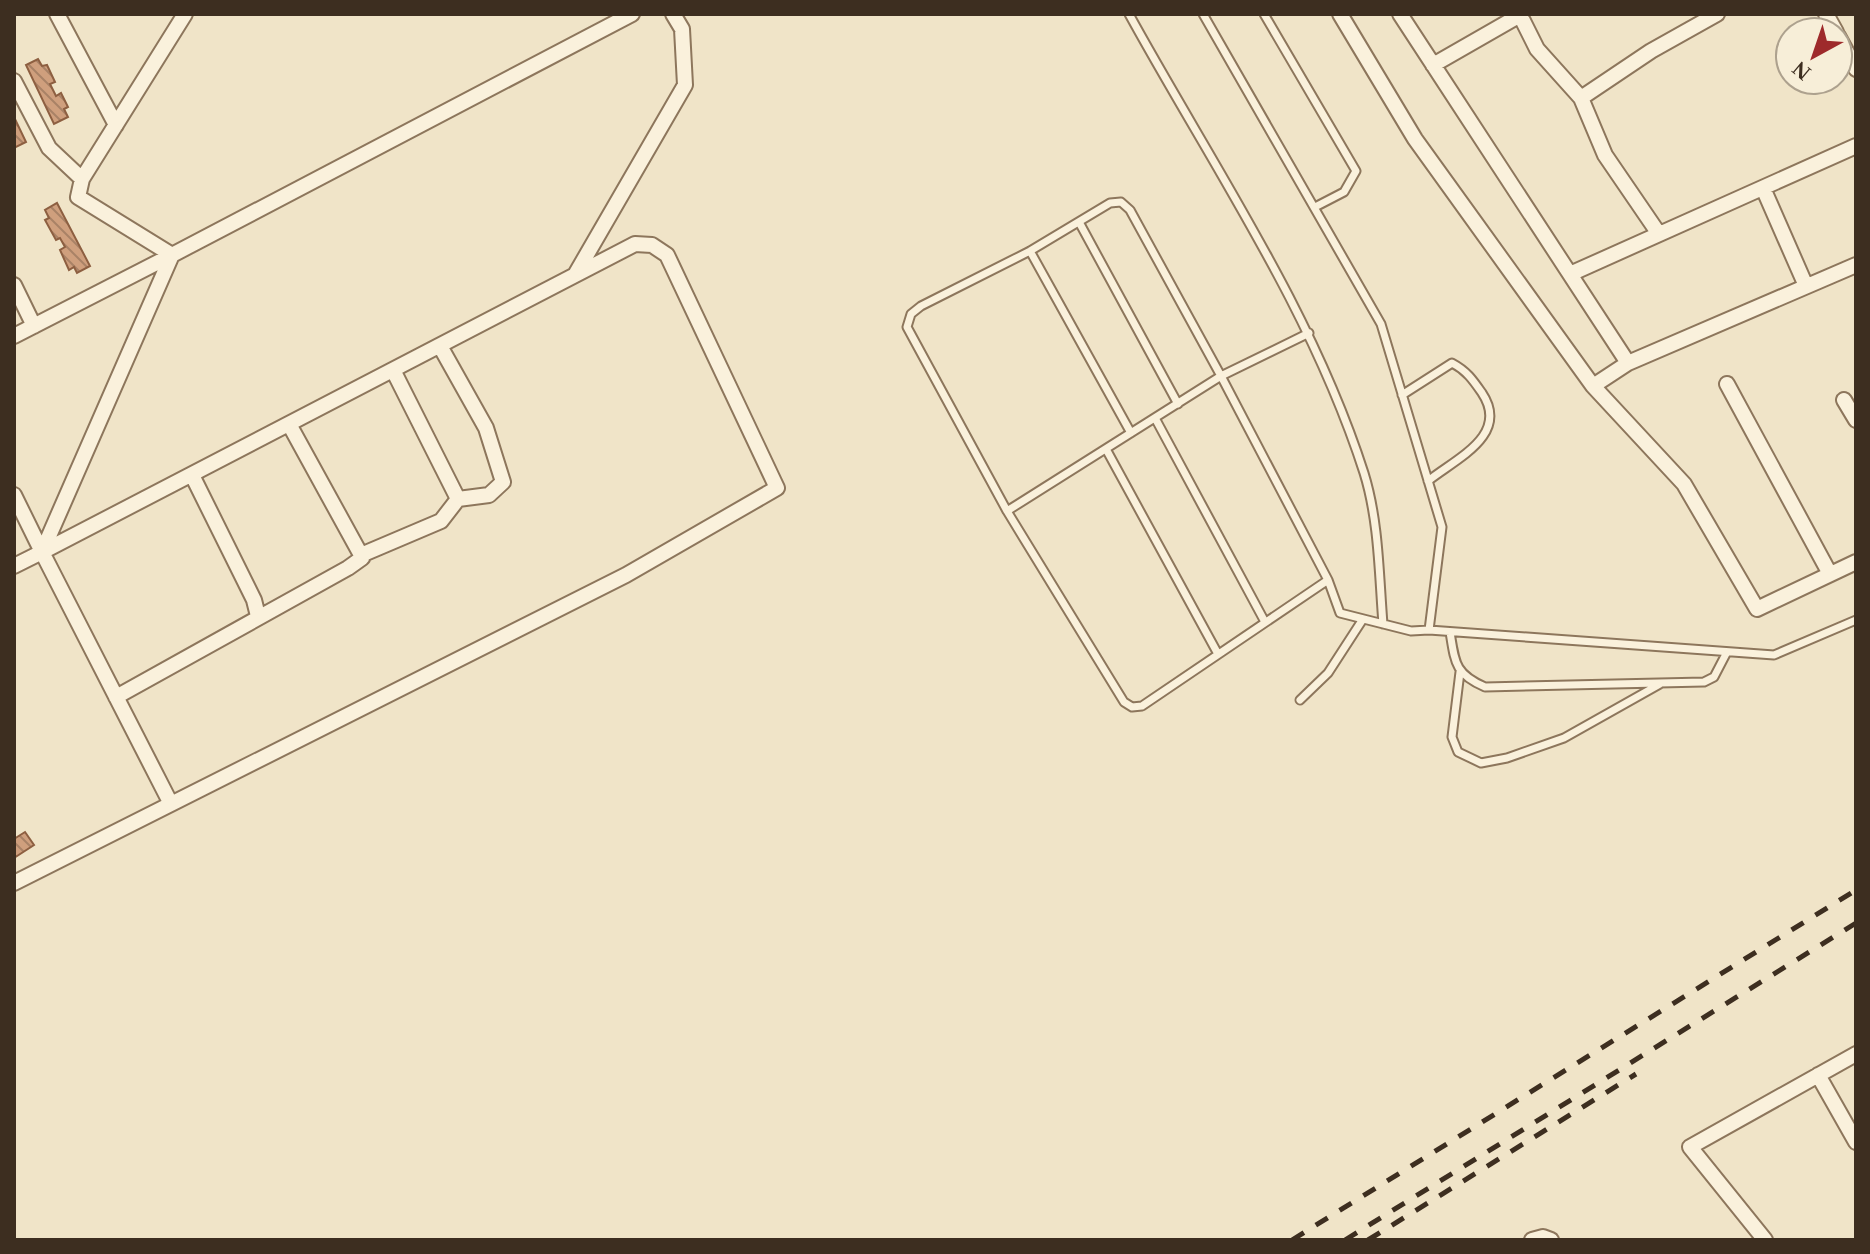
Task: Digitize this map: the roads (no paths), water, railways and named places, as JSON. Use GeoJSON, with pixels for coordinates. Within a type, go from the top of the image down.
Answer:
{"type":"FeatureCollection","features":[{"type":"Feature","properties":{"kind":"street"},"geometry":{"type":"LineString","coordinates":[[57,14],[116,125]]}},
{"type":"Feature","properties":{"kind":"street"},"geometry":{"type":"LineString","coordinates":[[172,255],[78,197],[82,179],[185,14]]}},
{"type":"Feature","properties":{"kind":"street"},"geometry":{"type":"LineString","coordinates":[[14,336],[632,14]]}},
{"type":"Feature","properties":{"kind":"street"},"geometry":{"type":"LineString","coordinates":[[575,275],[685,85],[682,29],[673,14]]}},
{"type":"Feature","properties":{"kind":"street"},"geometry":{"type":"LineString","coordinates":[[1340,14],[1415,139],[1593,386],[1684,484],[1757,609],[1856,562]]}},
{"type":"Feature","properties":{"kind":"street"},"geometry":{"type":"LineString","coordinates":[[1400,14],[1628,363]]}},
{"type":"Feature","properties":{"kind":"street"},"geometry":{"type":"LineString","coordinates":[[1581,98],[1651,51],[1717,14]]}},
{"type":"Feature","properties":{"kind":"street"},"geometry":{"type":"LineString","coordinates":[[1433,65],[1521,15],[1537,49],[1581,98],[1605,155],[1659,234]]}},
{"type":"Feature","properties":{"kind":"street"},"geometry":{"type":"LineString","coordinates":[[14,81],[49,148],[82,179]]}},
{"type":"Feature","properties":{"kind":"street"},"geometry":{"type":"LineString","coordinates":[[1570,274],[1856,146]]}},
{"type":"Feature","properties":{"kind":"street"},"geometry":{"type":"LineString","coordinates":[[1763,188],[1806,286]]}},
{"type":"Feature","properties":{"kind":"street"},"geometry":{"type":"LineString","coordinates":[[14,566],[635,244],[652,245],[667,255],[777,488],[626,575],[14,883]]}},
{"type":"Feature","properties":{"kind":"street"},"geometry":{"type":"LineString","coordinates":[[42,552],[172,255]]}},
{"type":"Feature","properties":{"kind":"street"},"geometry":{"type":"LineString","coordinates":[[1593,386],[1628,363],[1856,265]]}},
{"type":"Feature","properties":{"kind":"street"},"geometry":{"type":"LineString","coordinates":[[14,285],[34,326]]}},
{"type":"Feature","properties":{"kind":"street"},"geometry":{"type":"LineString","coordinates":[[361,555],[441,521],[458,499],[489,495],[503,482],[486,428],[440,346]]}},
{"type":"Feature","properties":{"kind":"street"},"geometry":{"type":"LineString","coordinates":[[393,370],[458,499]]}},
{"type":"Feature","properties":{"kind":"street"},"geometry":{"type":"LineString","coordinates":[[1727,384],[1830,574]]}},
{"type":"Feature","properties":{"kind":"street"},"geometry":{"type":"LineString","coordinates":[[1844,400],[1856,420]]}},
{"type":"Feature","properties":{"kind":"street"},"geometry":{"type":"LineString","coordinates":[[116,697],[362,558],[289,424]]}},
{"type":"Feature","properties":{"kind":"street"},"geometry":{"type":"LineString","coordinates":[[192,475],[254,600],[258,616]]}},
{"type":"Feature","properties":{"kind":"street"},"geometry":{"type":"LineString","coordinates":[[14,495],[171,804]]}},
{"type":"Feature","properties":{"kind":"street"},"geometry":{"type":"LineString","coordinates":[[1765,1240],[1690,1147],[1856,1054]]}},
{"type":"Feature","properties":{"kind":"street"},"geometry":{"type":"LineString","coordinates":[[1818,1075],[1856,1142]]}},
{"type":"Feature","properties":{"kind":"street"},"geometry":{"type":"LineString","coordinates":[[1532,1240],[1543,1237],[1551,1240]]}},
{"type":"Feature","properties":{"kind":"lane"},"geometry":{"type":"LineString","coordinates":[[1129,14],[1309,333],[1365,475],[1375,532],[1383,624]]}},
{"type":"Feature","properties":{"kind":"lane"},"geometry":{"type":"LineString","coordinates":[[1203,14],[1381,324],[1442,527],[1429,630]]}},
{"type":"Feature","properties":{"kind":"lane"},"geometry":{"type":"LineString","coordinates":[[1264,14],[1356,171],[1344,192],[1315,207]]}},
{"type":"Feature","properties":{"kind":"lane"},"geometry":{"type":"LineString","coordinates":[[1328,580],[1142,706],[1132,707],[1124,702],[1007,511],[907,327],[911,314],[1030,251],[1110,203],[1121,202],[1130,210],[1221,376],[1328,580],[1340,613],[1411,631],[1774,655],[1856,620]]}},
{"type":"Feature","properties":{"kind":"lane"},"geometry":{"type":"LineString","coordinates":[[1079,222],[1178,404]]}},
{"type":"Feature","properties":{"kind":"lane"},"geometry":{"type":"LineString","coordinates":[[1030,251],[1131,433]]}},
{"type":"Feature","properties":{"kind":"lane"},"geometry":{"type":"LineString","coordinates":[[1007,511],[1221,376],[1309,333]]}},
{"type":"Feature","properties":{"kind":"lane"},"geometry":{"type":"LineString","coordinates":[[1402,395],[1452,363],[1467,370],[1491,407],[1490,427],[1482,440],[1428,481]]}},
{"type":"Feature","properties":{"kind":"lane"},"geometry":{"type":"LineString","coordinates":[[1155,418],[1265,622]]}},
{"type":"Feature","properties":{"kind":"lane"},"geometry":{"type":"LineString","coordinates":[[1106,449],[1218,654]]}},
{"type":"Feature","properties":{"kind":"lane"},"geometry":{"type":"LineString","coordinates":[[1300,700],[1328,673],[1363,619]]}},
{"type":"Feature","properties":{"kind":"lane"},"geometry":{"type":"LineString","coordinates":[[1450,632],[1460,672],[1452,737],[1458,752],[1481,763],[1507,758],[1564,738],[1662,683]]}},
{"type":"Feature","properties":{"kind":"lane"},"geometry":{"type":"LineString","coordinates":[[1460,672],[1485,687],[1704,682],[1714,677],[1727,652]]}},
{"type":"Feature","properties":{"kind":"railway"},"geometry":{"type":"LineString","coordinates":[[1292,1240],[1856,890]]}},
{"type":"Feature","properties":{"kind":"railway"},"geometry":{"type":"LineString","coordinates":[[1345,1240],[1856,923]]}},
{"type":"Feature","properties":{"kind":"railway"},"geometry":{"type":"LineString","coordinates":[[1368,1240],[1636,1074]]}}]}
